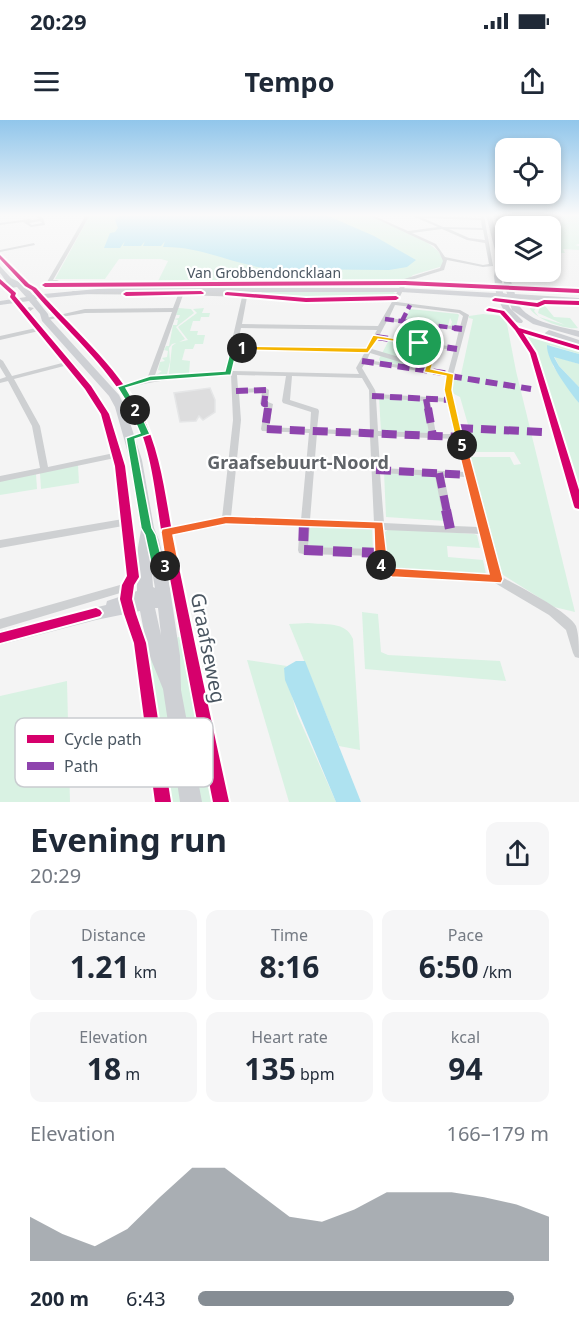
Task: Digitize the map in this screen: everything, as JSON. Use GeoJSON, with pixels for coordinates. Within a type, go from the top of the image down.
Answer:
{"type":"FeatureCollection","features":[{"type":"Feature","properties":{"kind":"main road","name":"Graafseweg"},"geometry":{"type":"LineString","coordinates":[[0,268],[106,388],[110,400],[121,414],[130,438],[147,528],[145,599],[161,633],[174,673],[172,690],[177,718]]}},
{"type":"Feature","properties":{"kind":"main road","name":"Graafseweg"},"geometry":{"type":"LineString","coordinates":[[12,282],[21,286],[31,308],[45,319]]}},
{"type":"Feature","properties":{"kind":"main road"},"geometry":{"type":"LineString","coordinates":[[498,282],[506,309],[514,318],[579,343]]}},
{"type":"Feature","properties":{"kind":"main road"},"geometry":{"type":"LineString","coordinates":[[508,282],[515,308],[525,316],[579,334]]}},
{"type":"Feature","properties":{"kind":"main road","name":"Van Grobbendoncklaan"},"geometry":{"type":"LineString","coordinates":[[26,297],[110,286],[403,286],[501,294]]}},
{"type":"Feature","properties":{"kind":"main road","name":"Van Grobbendoncklaan"},"geometry":{"type":"LineString","coordinates":[[26,297],[108,290],[403,286],[461,295],[501,294]]}},
{"type":"Feature","properties":{"kind":"main road"},"geometry":{"type":"LineString","coordinates":[[501,294],[579,294]]}},
{"type":"Feature","properties":{"kind":"main road"},"geometry":{"type":"LineString","coordinates":[[511,294],[539,299],[579,300]]}},
{"type":"Feature","properties":{"kind":"main road"},"geometry":{"type":"LineString","coordinates":[[461,295],[506,309]]}},
{"type":"Feature","properties":{"kind":"main road"},"geometry":{"type":"LineString","coordinates":[[0,302],[26,297]]}},
{"type":"Feature","properties":{"kind":"main road"},"geometry":{"type":"LineString","coordinates":[[539,299],[528,303],[526,309],[551,326]]}},
{"type":"Feature","properties":{"kind":"main road","name":"Graafseweg"},"geometry":{"type":"LineString","coordinates":[[147,528],[151,535],[163,595],[161,633]]}},
{"type":"Feature","properties":{"kind":"main road"},"geometry":{"type":"LineString","coordinates":[[0,638],[90,610],[163,595]]}},
{"type":"Feature","properties":{"kind":"main road","name":"Graafseweg"},"geometry":{"type":"LineString","coordinates":[[188,787],[191,802]]}},
{"type":"Feature","properties":{"kind":"street"},"geometry":{"type":"LineString","coordinates":[[0,251],[20,247]]}},
{"type":"Feature","properties":{"kind":"street"},"geometry":{"type":"LineString","coordinates":[[57,281],[49,282],[69,247]]}},
{"type":"Feature","properties":{"kind":"street"},"geometry":{"type":"LineString","coordinates":[[436,247],[444,258],[442,269],[413,276],[403,286],[359,368],[372,390],[381,565],[384,570],[392,572],[496,579],[553,612],[571,627],[579,652]]}},
{"type":"Feature","properties":{"kind":"street"},"geometry":{"type":"LineString","coordinates":[[444,258],[489,266],[491,265],[488,247]]}},
{"type":"Feature","properties":{"kind":"street","name":"Graafseweg"},"geometry":{"type":"LineString","coordinates":[[0,256],[25,283],[21,286]]}},
{"type":"Feature","properties":{"kind":"street","name":"Graafseweg"},"geometry":{"type":"LineString","coordinates":[[0,281],[12,282]]}},
{"type":"Feature","properties":{"kind":"street","name":"Van Grobbendoncklaan"},"geometry":{"type":"LineString","coordinates":[[70,292],[245,295],[306,300],[395,300],[410,305],[465,314],[462,329]]}},
{"type":"Feature","properties":{"kind":"street"},"geometry":{"type":"LineString","coordinates":[[150,379],[181,294]]}},
{"type":"Feature","properties":{"kind":"street"},"geometry":{"type":"LineString","coordinates":[[226,520],[237,420],[236,391],[231,374],[245,295]]}},
{"type":"Feature","properties":{"kind":"street"},"geometry":{"type":"LineString","coordinates":[[402,321],[410,305]]}},
{"type":"Feature","properties":{"kind":"street","name":"Graafseweg"},"geometry":{"type":"LineString","coordinates":[[31,308],[26,312],[99,403],[118,455],[133,577],[127,586],[90,610]]}},
{"type":"Feature","properties":{"kind":"street"},"geometry":{"type":"LineString","coordinates":[[45,319],[85,310],[175,310]]}},
{"type":"Feature","properties":{"kind":"street","name":"Graafseweg"},"geometry":{"type":"LineString","coordinates":[[58,317],[121,387],[136,411],[153,453],[166,532],[204,718]]}},
{"type":"Feature","properties":{"kind":"street"},"geometry":{"type":"LineString","coordinates":[[385,319],[462,329],[448,383],[496,579]]}},
{"type":"Feature","properties":{"kind":"street"},"geometry":{"type":"LineString","coordinates":[[238,326],[380,328]]}},
{"type":"Feature","properties":{"kind":"street"},"geometry":{"type":"LineString","coordinates":[[0,338],[40,329]]}},
{"type":"Feature","properties":{"kind":"street"},"geometry":{"type":"LineString","coordinates":[[376,337],[457,349]]}},
{"type":"Feature","properties":{"kind":"street"},"geometry":{"type":"LineString","coordinates":[[427,369],[436,345]]}},
{"type":"Feature","properties":{"kind":"street"},"geometry":{"type":"LineString","coordinates":[[234,348],[368,350],[427,369]]}},
{"type":"Feature","properties":{"kind":"street"},"geometry":{"type":"LineString","coordinates":[[0,361],[36,426],[45,470]]}},
{"type":"Feature","properties":{"kind":"street"},"geometry":{"type":"LineString","coordinates":[[362,361],[450,374]]}},
{"type":"Feature","properties":{"kind":"street"},"geometry":{"type":"LineString","coordinates":[[0,381],[68,363]]}},
{"type":"Feature","properties":{"kind":"street"},"geometry":{"type":"LineString","coordinates":[[121,387],[150,379],[231,374],[364,376]]}},
{"type":"Feature","properties":{"kind":"street"},"geometry":{"type":"LineString","coordinates":[[289,375],[286,400],[315,411],[303,550],[380,554]]}},
{"type":"Feature","properties":{"kind":"street"},"geometry":{"type":"LineString","coordinates":[[236,391],[266,390],[264,404],[269,404],[266,429],[460,437]]}},
{"type":"Feature","properties":{"kind":"street"},"geometry":{"type":"LineString","coordinates":[[372,396],[451,400]]}},
{"type":"Feature","properties":{"kind":"street"},"geometry":{"type":"LineString","coordinates":[[426,399],[433,436]]}},
{"type":"Feature","properties":{"kind":"street"},"geometry":{"type":"LineString","coordinates":[[130,438],[146,434]]}},
{"type":"Feature","properties":{"kind":"street"},"geometry":{"type":"LineString","coordinates":[[0,479],[118,455]]}},
{"type":"Feature","properties":{"kind":"street"},"geometry":{"type":"LineString","coordinates":[[376,470],[470,475]]}},
{"type":"Feature","properties":{"kind":"street"},"geometry":{"type":"LineString","coordinates":[[439,473],[450,529]]}},
{"type":"Feature","properties":{"kind":"street"},"geometry":{"type":"LineString","coordinates":[[166,532],[226,520],[484,531]]}},
{"type":"Feature","properties":{"kind":"street"},"geometry":{"type":"LineString","coordinates":[[0,544],[126,522]]}},
{"type":"Feature","properties":{"kind":"street"},"geometry":{"type":"LineString","coordinates":[[159,572],[172,560]]}},
{"type":"Feature","properties":{"kind":"street"},"geometry":{"type":"LineString","coordinates":[[0,624],[90,610]]}},
{"type":"Feature","properties":{"kind":"street"},"geometry":{"type":"LineString","coordinates":[[151,718],[140,643],[148,635],[161,633]]}},
{"type":"Feature","properties":{"kind":"street","name":"Graafseweg"},"geometry":{"type":"LineString","coordinates":[[213,762],[221,802]]}},
{"type":"Feature","properties":{"kind":"street"},"geometry":{"type":"LineString","coordinates":[[161,787],[163,802]]}},
{"type":"Feature","properties":{"kind":"green space"},"geometry":{"type":"Polygon","coordinates":[[[73,247],[433,247],[445,262],[443,266],[413,275],[403,284],[157,283],[168,261],[161,259],[119,259],[105,279],[55,279],[73,247]]]}},
{"type":"Feature","properties":{"kind":"green space"},"geometry":{"type":"Polygon","coordinates":[[[561,247],[579,247],[579,250],[563,249],[565,253],[561,253],[561,247]]]}},
{"type":"Feature","properties":{"kind":"green space"},"geometry":{"type":"Polygon","coordinates":[[[263,291],[392,291],[396,294],[305,299],[259,295],[263,291]]]}},
{"type":"Feature","properties":{"kind":"green space"},"geometry":{"type":"Polygon","coordinates":[[[546,304],[575,305],[545,306],[554,317],[570,318],[578,328],[559,326],[540,317],[565,325],[538,313],[540,306],[546,304]]]}},
{"type":"Feature","properties":{"kind":"green space"},"geometry":{"type":"Polygon","coordinates":[[[531,305],[537,306],[534,311],[539,317],[530,309],[531,305]]]}},
{"type":"Feature","properties":{"kind":"green space"},"geometry":{"type":"Polygon","coordinates":[[[178,308],[191,309],[194,313],[176,327],[185,339],[179,342],[188,340],[178,327],[197,313],[193,309],[204,308],[202,313],[210,313],[209,317],[201,317],[200,321],[193,321],[190,331],[198,331],[197,335],[205,335],[203,344],[195,344],[193,349],[185,349],[182,360],[190,361],[189,373],[169,374],[172,346],[176,343],[172,344],[169,348],[170,362],[167,374],[156,375],[162,371],[158,370],[160,362],[165,361],[162,358],[167,357],[168,351],[164,350],[166,346],[169,346],[173,325],[177,325],[178,320],[174,319],[179,318],[180,315],[176,315],[178,308]]]}},
{"type":"Feature","properties":{"kind":"green space"},"geometry":{"type":"Polygon","coordinates":[[[410,309],[458,314],[456,327],[450,327],[452,322],[450,318],[448,326],[405,320],[410,309]]]}},
{"type":"Feature","properties":{"kind":"green space"},"geometry":{"type":"Polygon","coordinates":[[[483,314],[503,316],[506,319],[516,371],[575,612],[554,607],[500,573],[469,457],[510,457],[514,465],[521,464],[514,452],[476,452],[460,397],[452,393],[453,378],[460,379],[473,319],[469,316],[483,314]]]}},
{"type":"Feature","properties":{"kind":"green space"},"geometry":{"type":"Polygon","coordinates":[[[520,331],[579,350],[579,354],[550,345],[553,366],[579,403],[579,491],[534,349],[520,331]]]}},
{"type":"Feature","properties":{"kind":"green space"},"geometry":{"type":"Polygon","coordinates":[[[389,340],[412,343],[408,346],[419,351],[433,348],[430,349],[431,354],[425,353],[430,357],[427,367],[421,369],[402,366],[401,362],[400,365],[380,362],[379,359],[389,340]]]}},
{"type":"Feature","properties":{"kind":"green space"},"geometry":{"type":"Polygon","coordinates":[[[554,356],[579,364],[579,387],[559,366],[554,356]]]}},
{"type":"Feature","properties":{"kind":"green space"},"geometry":{"type":"Polygon","coordinates":[[[379,398],[424,400],[430,434],[381,431],[379,398]]]}},
{"type":"Feature","properties":{"kind":"green space"},"geometry":{"type":"Polygon","coordinates":[[[78,465],[79,483],[41,489],[40,473],[78,465]]]}},
{"type":"Feature","properties":{"kind":"green space"},"geometry":{"type":"Polygon","coordinates":[[[384,472],[438,475],[446,521],[386,517],[384,472]]]}},
{"type":"Feature","properties":{"kind":"green space"},"geometry":{"type":"Polygon","coordinates":[[[36,474],[37,489],[0,495],[0,481],[36,474]]]}},
{"type":"Feature","properties":{"kind":"green space"},"geometry":{"type":"Polygon","coordinates":[[[315,526],[372,528],[373,551],[308,547],[310,528],[315,526]]]}},
{"type":"Feature","properties":{"kind":"green space"},"geometry":{"type":"Polygon","coordinates":[[[390,528],[477,535],[480,548],[447,546],[448,557],[483,560],[486,574],[393,569],[386,564],[384,533],[390,528]]]}},
{"type":"Feature","properties":{"kind":"green space"},"geometry":{"type":"Polygon","coordinates":[[[362,612],[378,614],[381,652],[388,655],[500,661],[506,681],[365,669],[362,612]]]}},
{"type":"Feature","properties":{"kind":"green space"},"geometry":{"type":"Polygon","coordinates":[[[308,623],[340,627],[350,633],[353,639],[360,750],[339,746],[289,624],[308,623]]]}},
{"type":"Feature","properties":{"kind":"green space"},"geometry":{"type":"Polygon","coordinates":[[[181,636],[196,718],[184,718],[174,639],[181,636]]]}},
{"type":"Feature","properties":{"kind":"green space"},"geometry":{"type":"Polygon","coordinates":[[[151,640],[165,686],[170,718],[158,718],[150,663],[147,661],[145,647],[151,640]]]}},
{"type":"Feature","properties":{"kind":"green space"},"geometry":{"type":"Polygon","coordinates":[[[247,660],[287,666],[284,668],[297,714],[336,802],[289,802],[247,660]]]}},
{"type":"Feature","properties":{"kind":"green space"},"geometry":{"type":"Polygon","coordinates":[[[67,681],[68,718],[15,718],[15,787],[70,787],[70,802],[0,802],[0,696],[67,681]]]}},
{"type":"Feature","properties":{"kind":"green space"},"geometry":{"type":"Polygon","coordinates":[[[167,787],[180,787],[182,802],[169,802],[167,787]]]}},
{"type":"Feature","properties":{"kind":"green space"},"geometry":{"type":"Polygon","coordinates":[[[196,787],[209,787],[212,802],[199,802],[196,787]]]}},
{"type":"Feature","properties":{"kind":"water"},"geometry":{"type":"Polygon","coordinates":[[[163,247],[393,247],[416,260],[407,267],[389,270],[271,269],[191,249],[163,247]]]}},
{"type":"Feature","properties":{"kind":"water"},"geometry":{"type":"Polygon","coordinates":[[[547,345],[579,354],[579,364],[554,357],[559,366],[579,387],[579,403],[554,367],[547,345]]]}},
{"type":"Feature","properties":{"kind":"water"},"geometry":{"type":"Polygon","coordinates":[[[296,661],[305,661],[361,802],[336,802],[285,680],[284,668],[296,661]]]}},
{"type":"Feature","properties":{"kind":"building"},"geometry":{"type":"Polygon","coordinates":[[[210,388],[215,400],[215,412],[203,420],[199,416],[196,421],[180,422],[174,393],[210,388]]]}},
{"type":"Feature","properties":{"kind":"marked path"},"geometry":{"type":"LineString","coordinates":[[402,321],[410,305]]}},
{"type":"Feature","properties":{"kind":"marked path"},"geometry":{"type":"LineString","coordinates":[[385,319],[462,329]]}},
{"type":"Feature","properties":{"kind":"marked path"},"geometry":{"type":"LineString","coordinates":[[376,337],[457,349]]}},
{"type":"Feature","properties":{"kind":"marked path"},"geometry":{"type":"LineString","coordinates":[[427,371],[436,345]]}},
{"type":"Feature","properties":{"kind":"marked path"},"geometry":{"type":"LineString","coordinates":[[362,361],[450,374]]}},
{"type":"Feature","properties":{"kind":"marked path"},"geometry":{"type":"LineString","coordinates":[[450,376],[531,389]]}},
{"type":"Feature","properties":{"kind":"marked path"},"geometry":{"type":"LineString","coordinates":[[236,391],[266,390],[264,404],[269,404],[265,429],[460,437]]}},
{"type":"Feature","properties":{"kind":"marked path"},"geometry":{"type":"LineString","coordinates":[[372,396],[451,400]]}},
{"type":"Feature","properties":{"kind":"marked path"},"geometry":{"type":"LineString","coordinates":[[426,399],[433,436]]}},
{"type":"Feature","properties":{"kind":"marked path"},"geometry":{"type":"LineString","coordinates":[[458,428],[543,432]]}},
{"type":"Feature","properties":{"kind":"marked path"},"geometry":{"type":"LineString","coordinates":[[376,470],[470,475]]}},
{"type":"Feature","properties":{"kind":"marked path"},"geometry":{"type":"LineString","coordinates":[[439,473],[450,529]]}},
{"type":"Feature","properties":{"kind":"marked path"},"geometry":{"type":"LineString","coordinates":[[304,522],[303,550],[380,553]]}},
{"type":"Feature","properties":{"kind":"cycle path"},"geometry":{"type":"LineString","coordinates":[[0,256],[27,285],[34,289],[102,363],[126,394],[144,429],[159,484],[168,542],[204,718]]}},
{"type":"Feature","properties":{"kind":"cycle path"},"geometry":{"type":"LineString","coordinates":[[0,281],[14,294],[12,296],[88,388],[105,414],[120,466],[133,577],[126,591],[126,599],[140,643],[151,718]]}},
{"type":"Feature","properties":{"kind":"cycle path"},"geometry":{"type":"LineString","coordinates":[[45,285],[405,283],[579,291]]}},
{"type":"Feature","properties":{"kind":"cycle path"},"geometry":{"type":"LineString","coordinates":[[126,294],[201,293]]}},
{"type":"Feature","properties":{"kind":"cycle path"},"geometry":{"type":"LineString","coordinates":[[227,294],[306,300],[396,298]]}},
{"type":"Feature","properties":{"kind":"cycle path"},"geometry":{"type":"LineString","coordinates":[[495,300],[538,305],[544,302],[579,303]]}},
{"type":"Feature","properties":{"kind":"cycle path"},"geometry":{"type":"LineString","coordinates":[[489,310],[502,312],[517,329],[579,348]]}},
{"type":"Feature","properties":{"kind":"cycle path"},"geometry":{"type":"LineString","coordinates":[[517,329],[533,353],[579,506]]}},
{"type":"Feature","properties":{"kind":"cycle path"},"geometry":{"type":"LineString","coordinates":[[0,638],[96,613]]}},
{"type":"Feature","properties":{"kind":"cycle path"},"geometry":{"type":"LineString","coordinates":[[213,763],[221,802]]}},
{"type":"Feature","properties":{"kind":"cycle path"},"geometry":{"type":"LineString","coordinates":[[161,787],[163,802]]}},
{"type":"Feature","properties":{"kind":"district","name":"Graafsebuurt-Noord"},"geometry":{"type":"Point","coordinates":[298,463]}},
{"type":"Feature","properties":{"kind":"route"},"geometry":{"type":"LineString","coordinates":[[376,337],[419,343],[436,345],[427,371],[450,374],[448,390],[496,579],[384,570],[381,565],[379,525],[226,520],[166,532],[172,560],[159,572],[151,535],[147,528],[136,460],[130,438],[146,434],[136,411],[121,387],[150,379],[214,373],[228,374],[234,348],[368,350],[376,337]]}}]}
